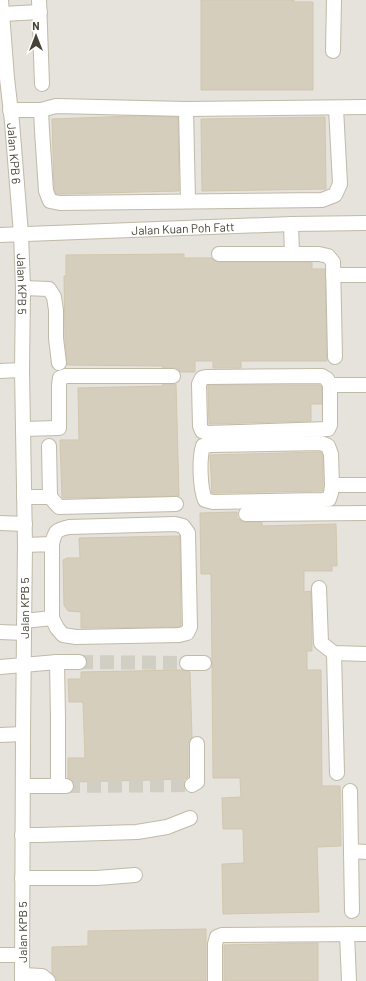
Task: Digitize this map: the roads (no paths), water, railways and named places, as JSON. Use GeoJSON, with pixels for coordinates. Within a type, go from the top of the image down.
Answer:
{"type":"FeatureCollection","features":[{"type":"Feature","properties":{"kind":"street"},"geometry":{"type":"LineString","coordinates":[[333,51],[334,0]]}},
{"type":"Feature","properties":{"kind":"street"},"geometry":{"type":"LineString","coordinates":[[1,7],[40,6],[42,84]]}},
{"type":"Feature","properties":{"kind":"street","name":"Jalan KPB 6"},"geometry":{"type":"LineString","coordinates":[[1,7],[3,78],[21,234]]}},
{"type":"Feature","properties":{"kind":"street"},"geometry":{"type":"LineString","coordinates":[[7,119],[56,106],[186,109],[366,107]]}},
{"type":"Feature","properties":{"kind":"street"},"geometry":{"type":"LineString","coordinates":[[41,110],[46,191],[50,201],[60,204],[322,200],[335,195],[340,184],[336,108]]}},
{"type":"Feature","properties":{"kind":"street"},"geometry":{"type":"LineString","coordinates":[[186,109],[188,201]]}},
{"type":"Feature","properties":{"kind":"street","name":"Jalan Kuan Poh Fatt"},"geometry":{"type":"LineString","coordinates":[[0,235],[291,224],[366,223]]}},
{"type":"Feature","properties":{"kind":"street"},"geometry":{"type":"LineString","coordinates":[[291,224],[292,254]]}},
{"type":"Feature","properties":{"kind":"street","name":"Jalan KPB 5"},"geometry":{"type":"LineString","coordinates":[[21,234],[23,288],[22,370],[24,497],[22,978]]}},
{"type":"Feature","properties":{"kind":"street"},"geometry":{"type":"LineString","coordinates":[[219,254],[319,254],[328,256],[333,262],[336,357]]}},
{"type":"Feature","properties":{"kind":"street"},"geometry":{"type":"LineString","coordinates":[[366,272],[366,282]]}},
{"type":"Feature","properties":{"kind":"street"},"geometry":{"type":"LineString","coordinates":[[333,274],[366,275]]}},
{"type":"Feature","properties":{"kind":"street"},"geometry":{"type":"LineString","coordinates":[[23,288],[49,288],[54,297],[59,363]]}},
{"type":"Feature","properties":{"kind":"street"},"geometry":{"type":"LineString","coordinates":[[0,371],[22,370]]}},
{"type":"Feature","properties":{"kind":"street"},"geometry":{"type":"LineString","coordinates":[[23,429],[59,428],[60,378],[66,376],[173,376]]}},
{"type":"Feature","properties":{"kind":"street"},"geometry":{"type":"LineString","coordinates":[[322,376],[327,379],[330,385],[330,425],[328,429],[207,433],[202,431],[200,426],[199,384],[202,378],[322,376]]}},
{"type":"Feature","properties":{"kind":"street"},"geometry":{"type":"LineString","coordinates":[[330,385],[366,385]]}},
{"type":"Feature","properties":{"kind":"street"},"geometry":{"type":"LineString","coordinates":[[321,443],[328,446],[331,454],[332,485],[329,498],[323,500],[213,502],[205,500],[202,493],[201,454],[203,446],[321,443]]}},
{"type":"Feature","properties":{"kind":"street"},"geometry":{"type":"LineString","coordinates":[[49,446],[50,497],[60,507],[176,504]]}},
{"type":"Feature","properties":{"kind":"street"},"geometry":{"type":"LineString","coordinates":[[332,485],[366,485]]}},
{"type":"Feature","properties":{"kind":"street"},"geometry":{"type":"LineString","coordinates":[[24,497],[50,497]]}},
{"type":"Feature","properties":{"kind":"street"},"geometry":{"type":"LineString","coordinates":[[246,514],[366,513]]}},
{"type":"Feature","properties":{"kind":"street"},"geometry":{"type":"LineString","coordinates":[[0,523],[24,524]]}},
{"type":"Feature","properties":{"kind":"street"},"geometry":{"type":"LineString","coordinates":[[175,524],[183,526],[188,534],[190,627],[187,633],[179,635],[76,637],[63,635],[57,628],[52,618],[52,544],[54,536],[59,530],[69,527],[175,524]]}},
{"type":"Feature","properties":{"kind":"street"},"geometry":{"type":"LineString","coordinates":[[24,545],[52,544]]}},
{"type":"Feature","properties":{"kind":"street"},"geometry":{"type":"LineString","coordinates":[[319,588],[321,642],[334,653],[366,654]]}},
{"type":"Feature","properties":{"kind":"street"},"geometry":{"type":"LineString","coordinates":[[0,632],[24,627],[52,618]]}},
{"type":"Feature","properties":{"kind":"street"},"geometry":{"type":"LineString","coordinates":[[334,653],[337,774]]}},
{"type":"Feature","properties":{"kind":"street"},"geometry":{"type":"LineString","coordinates":[[23,786],[62,786],[58,718],[57,662]]}},
{"type":"Feature","properties":{"kind":"street"},"geometry":{"type":"LineString","coordinates":[[0,667],[24,664],[79,662]]}},
{"type":"Feature","properties":{"kind":"street"},"geometry":{"type":"LineString","coordinates":[[187,663],[204,663]]}},
{"type":"Feature","properties":{"kind":"street"},"geometry":{"type":"LineString","coordinates":[[0,735],[23,734]]}},
{"type":"Feature","properties":{"kind":"street"},"geometry":{"type":"LineString","coordinates":[[192,785],[197,782],[197,744]]}},
{"type":"Feature","properties":{"kind":"street"},"geometry":{"type":"LineString","coordinates":[[350,791],[352,911]]}},
{"type":"Feature","properties":{"kind":"street"},"geometry":{"type":"LineString","coordinates":[[22,835],[39,836],[137,832],[167,827],[190,818]]}},
{"type":"Feature","properties":{"kind":"street"},"geometry":{"type":"LineString","coordinates":[[351,851],[366,852]]}},
{"type":"Feature","properties":{"kind":"street"},"geometry":{"type":"LineString","coordinates":[[22,878],[97,878],[135,875]]}},
{"type":"Feature","properties":{"kind":"street"},"geometry":{"type":"LineString","coordinates":[[347,934],[349,981]]}},
{"type":"Feature","properties":{"kind":"street"},"geometry":{"type":"LineString","coordinates":[[215,981],[215,944],[217,937],[222,935],[366,934]]}},
{"type":"Feature","properties":{"kind":"street"},"geometry":{"type":"LineString","coordinates":[[0,955],[22,955]]}},
{"type":"Feature","properties":{"kind":"street"},"geometry":{"type":"LineString","coordinates":[[22,978],[42,976],[48,981]]}},
{"type":"Feature","properties":{"kind":"tunnel"},"geometry":{"type":"LineString","coordinates":[[79,662],[187,663]]}},
{"type":"Feature","properties":{"kind":"tunnel"},"geometry":{"type":"LineString","coordinates":[[66,786],[192,785]]}}]}
